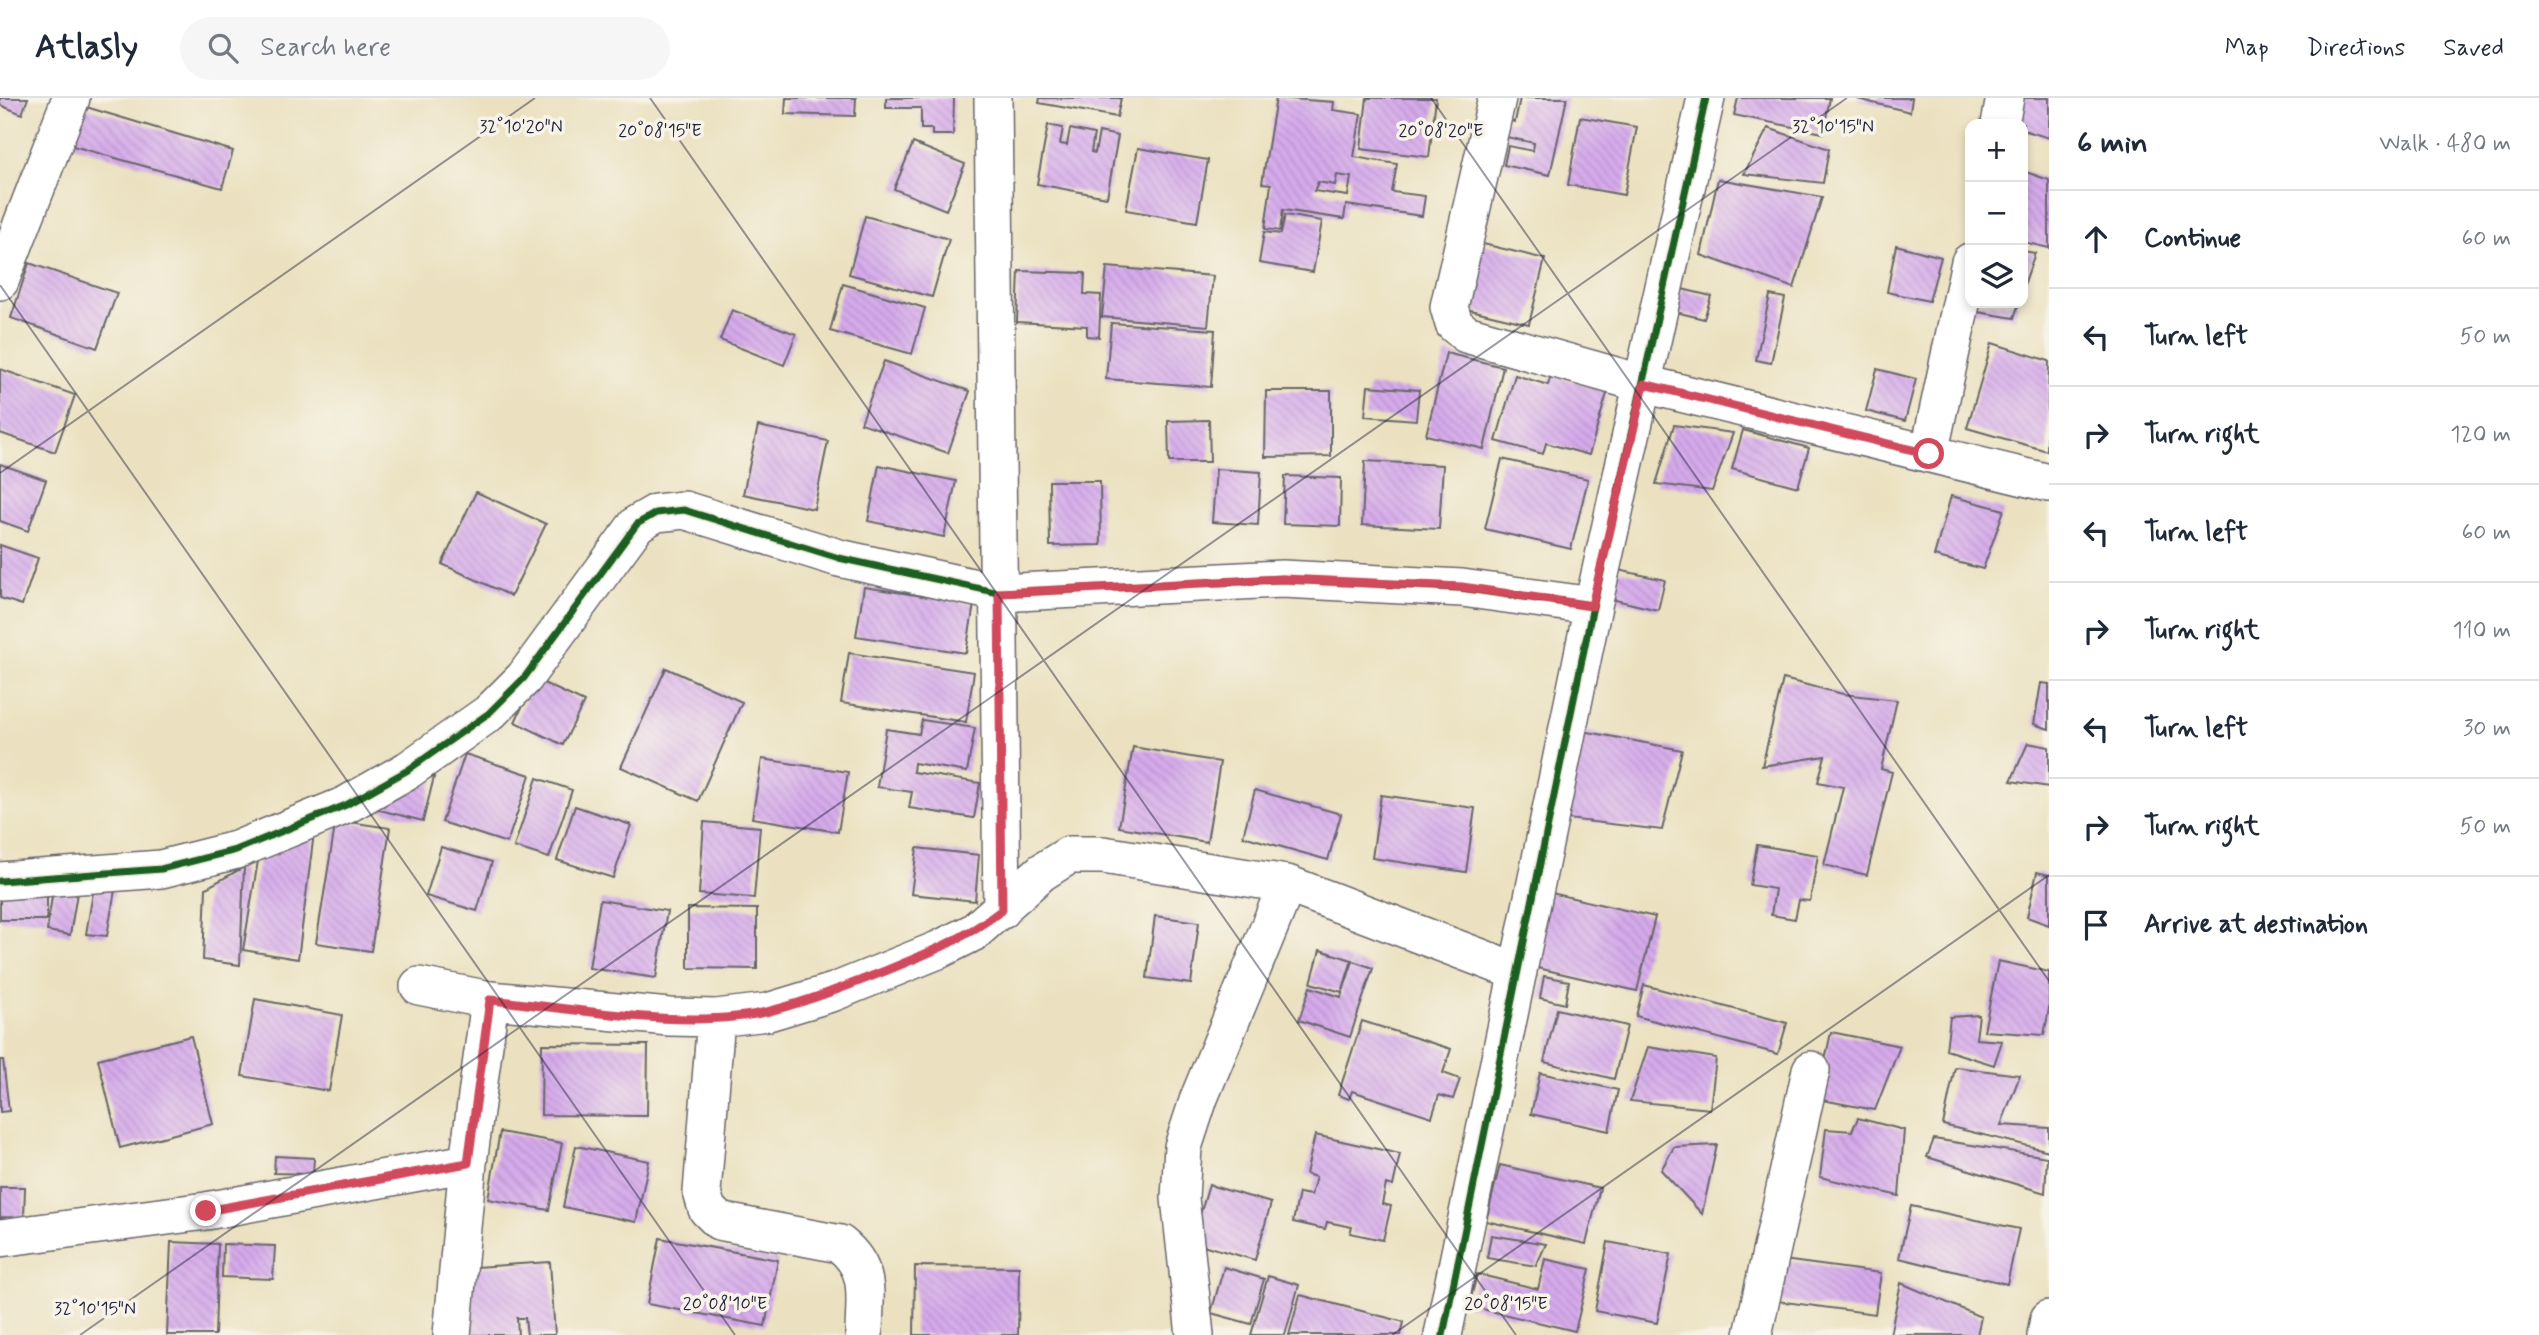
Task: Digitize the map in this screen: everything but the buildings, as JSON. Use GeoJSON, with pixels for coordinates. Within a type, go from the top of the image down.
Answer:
{"type":"FeatureCollection","features":[{"type":"Feature","properties":{"kind":"street"},"geometry":{"type":"LineString","coordinates":[[0,281],[71,98]]}},
{"type":"Feature","properties":{"kind":"street"},"geometry":{"type":"LineString","coordinates":[[993,98],[1002,910]]}},
{"type":"Feature","properties":{"kind":"street"},"geometry":{"type":"LineString","coordinates":[[1497,98],[1449,307],[1454,324],[1466,334],[1644,384],[2049,483]]}},
{"type":"Feature","properties":{"kind":"street"},"geometry":{"type":"LineString","coordinates":[[1443,1335],[1592,606],[1644,384],[1706,98]]}},
{"type":"Feature","properties":{"kind":"street"},"geometry":{"type":"LineString","coordinates":[[2001,119],[2006,98]]}},
{"type":"Feature","properties":{"kind":"street"},"geometry":{"type":"LineString","coordinates":[[1929,454],[1965,285]]}},
{"type":"Feature","properties":{"kind":"street"},"geometry":{"type":"LineString","coordinates":[[0,881],[161,869],[236,850],[346,805],[387,782],[489,713],[524,678],[637,524],[656,513],[684,510],[839,558],[999,593],[1282,579],[1462,587],[1592,606]]}},
{"type":"Feature","properties":{"kind":"street"},"geometry":{"type":"LineString","coordinates":[[418,986],[490,1000],[669,1017],[716,1018],[768,1012],[834,992],[938,950],[974,932],[1042,872],[1069,855],[1103,855],[1287,884],[1518,972]]}},
{"type":"Feature","properties":{"kind":"street"},"geometry":{"type":"LineString","coordinates":[[1195,1335],[1180,1209],[1183,1147],[1199,1098],[1287,884]]}},
{"type":"Feature","properties":{"kind":"street"},"geometry":{"type":"LineString","coordinates":[[452,1335],[468,1163],[490,1000]]}},
{"type":"Feature","properties":{"kind":"street"},"geometry":{"type":"LineString","coordinates":[[716,1018],[702,1192],[707,1209],[719,1222],[840,1244],[848,1250],[855,1256],[865,1274],[864,1335]]}},
{"type":"Feature","properties":{"kind":"street"},"geometry":{"type":"LineString","coordinates":[[1753,1335],[1811,1070]]}},
{"type":"Feature","properties":{"kind":"street"},"geometry":{"type":"LineString","coordinates":[[0,1238],[206,1211],[468,1163]]}},
{"type":"Feature","properties":{"kind":"street"},"geometry":{"type":"LineString","coordinates":[[2046,1335],[2049,1319]]}},
{"type":"Feature","properties":{"kind":"cycle path"},"geometry":{"type":"LineString","coordinates":[[1443,1335],[1593,606],[1706,98]]}},
{"type":"Feature","properties":{"kind":"cycle path"},"geometry":{"type":"LineString","coordinates":[[0,881],[161,869],[236,850],[346,805],[408,770],[489,713],[524,678],[637,524],[656,513],[684,510],[839,558],[999,593],[1282,579],[1462,588],[1593,606]]}},
{"type":"Feature","properties":{"kind":"route"},"geometry":{"type":"LineString","coordinates":[[206,1211],[468,1163],[490,1000],[669,1017],[716,1018],[768,1012],[834,992],[938,950],[974,932],[1002,910],[999,593],[1282,579],[1462,587],[1592,606],[1644,384],[1929,454]]}}]}
